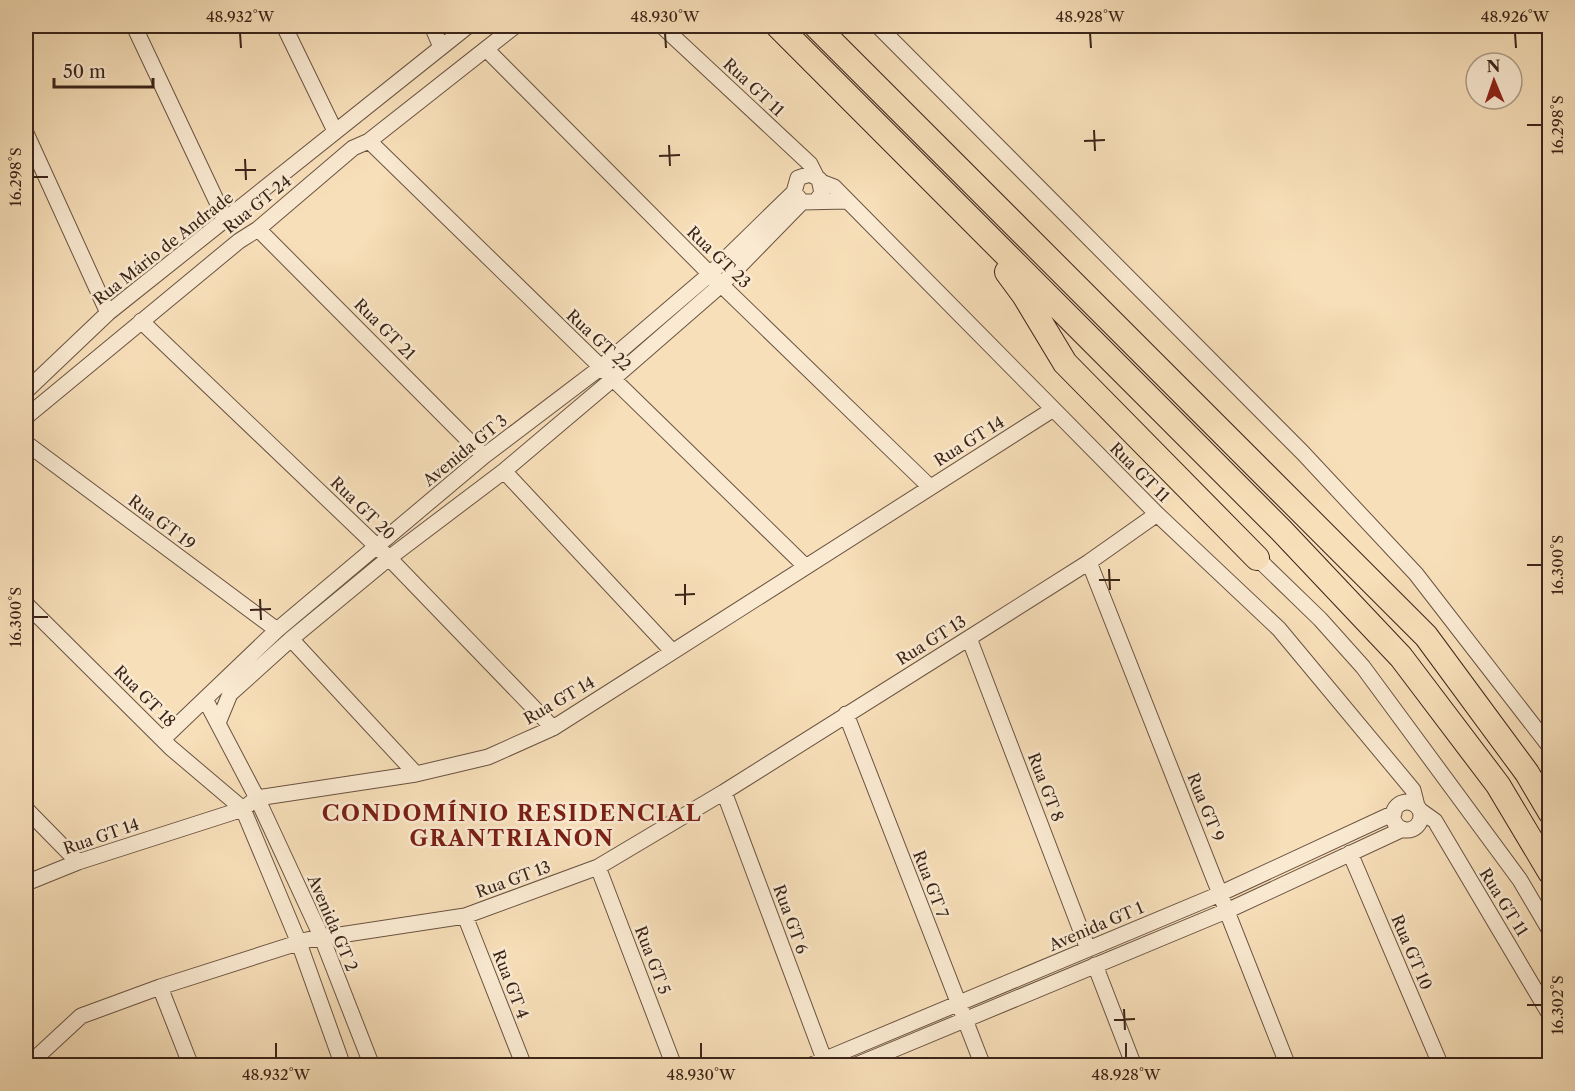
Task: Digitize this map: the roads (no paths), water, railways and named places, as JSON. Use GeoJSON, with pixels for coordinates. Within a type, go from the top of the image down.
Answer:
{"type":"FeatureCollection","features":[{"type":"Feature","properties":{"kind":"highway"},"geometry":{"type":"LineString","coordinates":[[778,26],[1281,530],[1401,657],[1498,785],[1550,872]]}},
{"type":"Feature","properties":{"kind":"highway"},"geometry":{"type":"LineString","coordinates":[[816,26],[1426,636],[1527,773],[1550,812]]}},
{"type":"Feature","properties":{"kind":"highway"},"geometry":{"type":"LineString","coordinates":[[979,227],[992,255],[1024,295],[1065,363],[1257,558]]}},
{"type":"Feature","properties":{"kind":"highway"},"geometry":{"type":"LineString","coordinates":[[1257,558],[1254,547],[1257,536],[1265,529],[1281,530]]}},
{"type":"Feature","properties":{"kind":"street"},"geometry":{"type":"LineString","coordinates":[[134,26],[226,222]]}},
{"type":"Feature","properties":{"kind":"street"},"geometry":{"type":"LineString","coordinates":[[284,26],[335,131]]}},
{"type":"Feature","properties":{"kind":"street"},"geometry":{"type":"LineString","coordinates":[[432,26],[441,47]]}},
{"type":"Feature","properties":{"kind":"street","name":"Rua Mário de Andrade"},"geometry":{"type":"LineString","coordinates":[[26,391],[108,313],[226,222],[335,131],[468,26]]}},
{"type":"Feature","properties":{"kind":"street","name":"Rua GT 24"},"geometry":{"type":"LineString","coordinates":[[26,417],[141,321],[258,229],[352,148],[369,141],[515,26]]}},
{"type":"Feature","properties":{"kind":"street","name":"Rua GT 11"},"geometry":{"type":"LineString","coordinates":[[662,26],[810,164],[819,179],[834,187],[1052,410],[1157,514],[1279,629],[1413,790],[1415,818],[1435,821],[1445,841],[1532,981],[1550,1015]]}},
{"type":"Feature","properties":{"kind":"street"},"geometry":{"type":"LineString","coordinates":[[878,26],[1303,453],[1416,574],[1550,747]]}},
{"type":"Feature","properties":{"kind":"street","name":"Rua GT 23"},"geometry":{"type":"LineString","coordinates":[[486,49],[710,274],[930,487]]}},
{"type":"Feature","properties":{"kind":"street"},"geometry":{"type":"LineString","coordinates":[[26,133],[108,313]]}},
{"type":"Feature","properties":{"kind":"street","name":"Rua GT 22"},"geometry":{"type":"LineString","coordinates":[[369,141],[805,566]]}},
{"type":"Feature","properties":{"kind":"street"},"geometry":{"type":"LineString","coordinates":[[794,150],[802,194]]}},
{"type":"Feature","properties":{"kind":"street"},"geometry":{"type":"LineString","coordinates":[[218,723],[230,694],[291,639],[389,558],[504,471],[722,284],[802,194],[810,174],[819,179],[822,192],[802,194]]}},
{"type":"Feature","properties":{"kind":"street"},"geometry":{"type":"LineString","coordinates":[[802,194],[847,201]]}},
{"type":"Feature","properties":{"kind":"street","name":"Avenida GT 3"},"geometry":{"type":"LineString","coordinates":[[164,739],[277,630],[376,545],[484,456],[600,368],[802,194]]}},
{"type":"Feature","properties":{"kind":"street","name":"Rua GT 21"},"geometry":{"type":"LineString","coordinates":[[258,229],[484,456]]}},
{"type":"Feature","properties":{"kind":"street","name":"Rua GT 20"},"geometry":{"type":"LineString","coordinates":[[141,321],[376,545],[553,728]]}},
{"type":"Feature","properties":{"kind":"street","name":"Rua GT 14"},"geometry":{"type":"LineString","coordinates":[[26,883],[78,862],[243,809],[257,798],[416,774],[488,757],[553,728],[1052,410]]}},
{"type":"Feature","properties":{"kind":"street","name":"Rua GT 19"},"geometry":{"type":"LineString","coordinates":[[26,443],[277,630]]}},
{"type":"Feature","properties":{"kind":"street"},"geometry":{"type":"LineString","coordinates":[[504,471],[672,651]]}},
{"type":"Feature","properties":{"kind":"street","name":"Rua GT 13"},"geometry":{"type":"LineString","coordinates":[[35,1063],[81,1016],[160,987],[299,943],[465,916],[598,867],[724,792],[969,638],[1089,562],[1157,514]]}},
{"type":"Feature","properties":{"kind":"street"},"geometry":{"type":"LineString","coordinates":[[1257,558],[1320,619],[1363,667],[1520,880],[1550,931]]}},
{"type":"Feature","properties":{"kind":"street","name":"Rua GT 9"},"geometry":{"type":"LineString","coordinates":[[1089,562],[1221,893],[1225,911],[1288,1065]]}},
{"type":"Feature","properties":{"kind":"street","name":"Rua GT 18"},"geometry":{"type":"LineString","coordinates":[[26,604],[164,739],[243,809]]}},
{"type":"Feature","properties":{"kind":"street","name":"Rua GT 8"},"geometry":{"type":"LineString","coordinates":[[969,638],[1088,949]]}},
{"type":"Feature","properties":{"kind":"street"},"geometry":{"type":"LineString","coordinates":[[291,639],[416,774]]}},
{"type":"Feature","properties":{"kind":"street","name":"Avenida GT 2"},"geometry":{"type":"LineString","coordinates":[[205,699],[257,798],[322,938],[372,1065]]}},
{"type":"Feature","properties":{"kind":"street","name":"Rua GT 7"},"geometry":{"type":"LineString","coordinates":[[846,714],[983,1065]]}},
{"type":"Feature","properties":{"kind":"street"},"geometry":{"type":"LineString","coordinates":[[1400,775],[1395,822],[1415,818]]}},
{"type":"Feature","properties":{"kind":"street","name":"Rua GT 6"},"geometry":{"type":"LineString","coordinates":[[724,792],[817,1062]]}},
{"type":"Feature","properties":{"kind":"street"},"geometry":{"type":"LineString","coordinates":[[1397,808],[1406,802],[1415,818]]}},
{"type":"Feature","properties":{"kind":"street","name":"Avenida GT 1"},"geometry":{"type":"LineString","coordinates":[[817,1062],[1221,893],[1397,808]]}},
{"type":"Feature","properties":{"kind":"street"},"geometry":{"type":"LineString","coordinates":[[26,809],[78,862]]}},
{"type":"Feature","properties":{"kind":"street"},"geometry":{"type":"LineString","coordinates":[[243,809],[299,943],[343,1065]]}},
{"type":"Feature","properties":{"kind":"street"},"geometry":{"type":"LineString","coordinates":[[854,1065],[1225,911],[1350,853],[1415,818]]}},
{"type":"Feature","properties":{"kind":"street","name":"Rua GT 10"},"geometry":{"type":"LineString","coordinates":[[1350,853],[1441,1065]]}},
{"type":"Feature","properties":{"kind":"street","name":"Rua GT 5"},"geometry":{"type":"LineString","coordinates":[[598,867],[674,1065]]}},
{"type":"Feature","properties":{"kind":"street","name":"Rua GT 4"},"geometry":{"type":"LineString","coordinates":[[465,916],[524,1065]]}},
{"type":"Feature","properties":{"kind":"street"},"geometry":{"type":"LineString","coordinates":[[1095,965],[1134,1065]]}},
{"type":"Feature","properties":{"kind":"street"},"geometry":{"type":"LineString","coordinates":[[160,987],[191,1065]]}},
{"type":"Feature","properties":{"kind":"district","name":"CONDOMÍNIO RESIDENCIAL GRANTRIANON"},"geometry":{"type":"Point","coordinates":[512,826]}}]}
